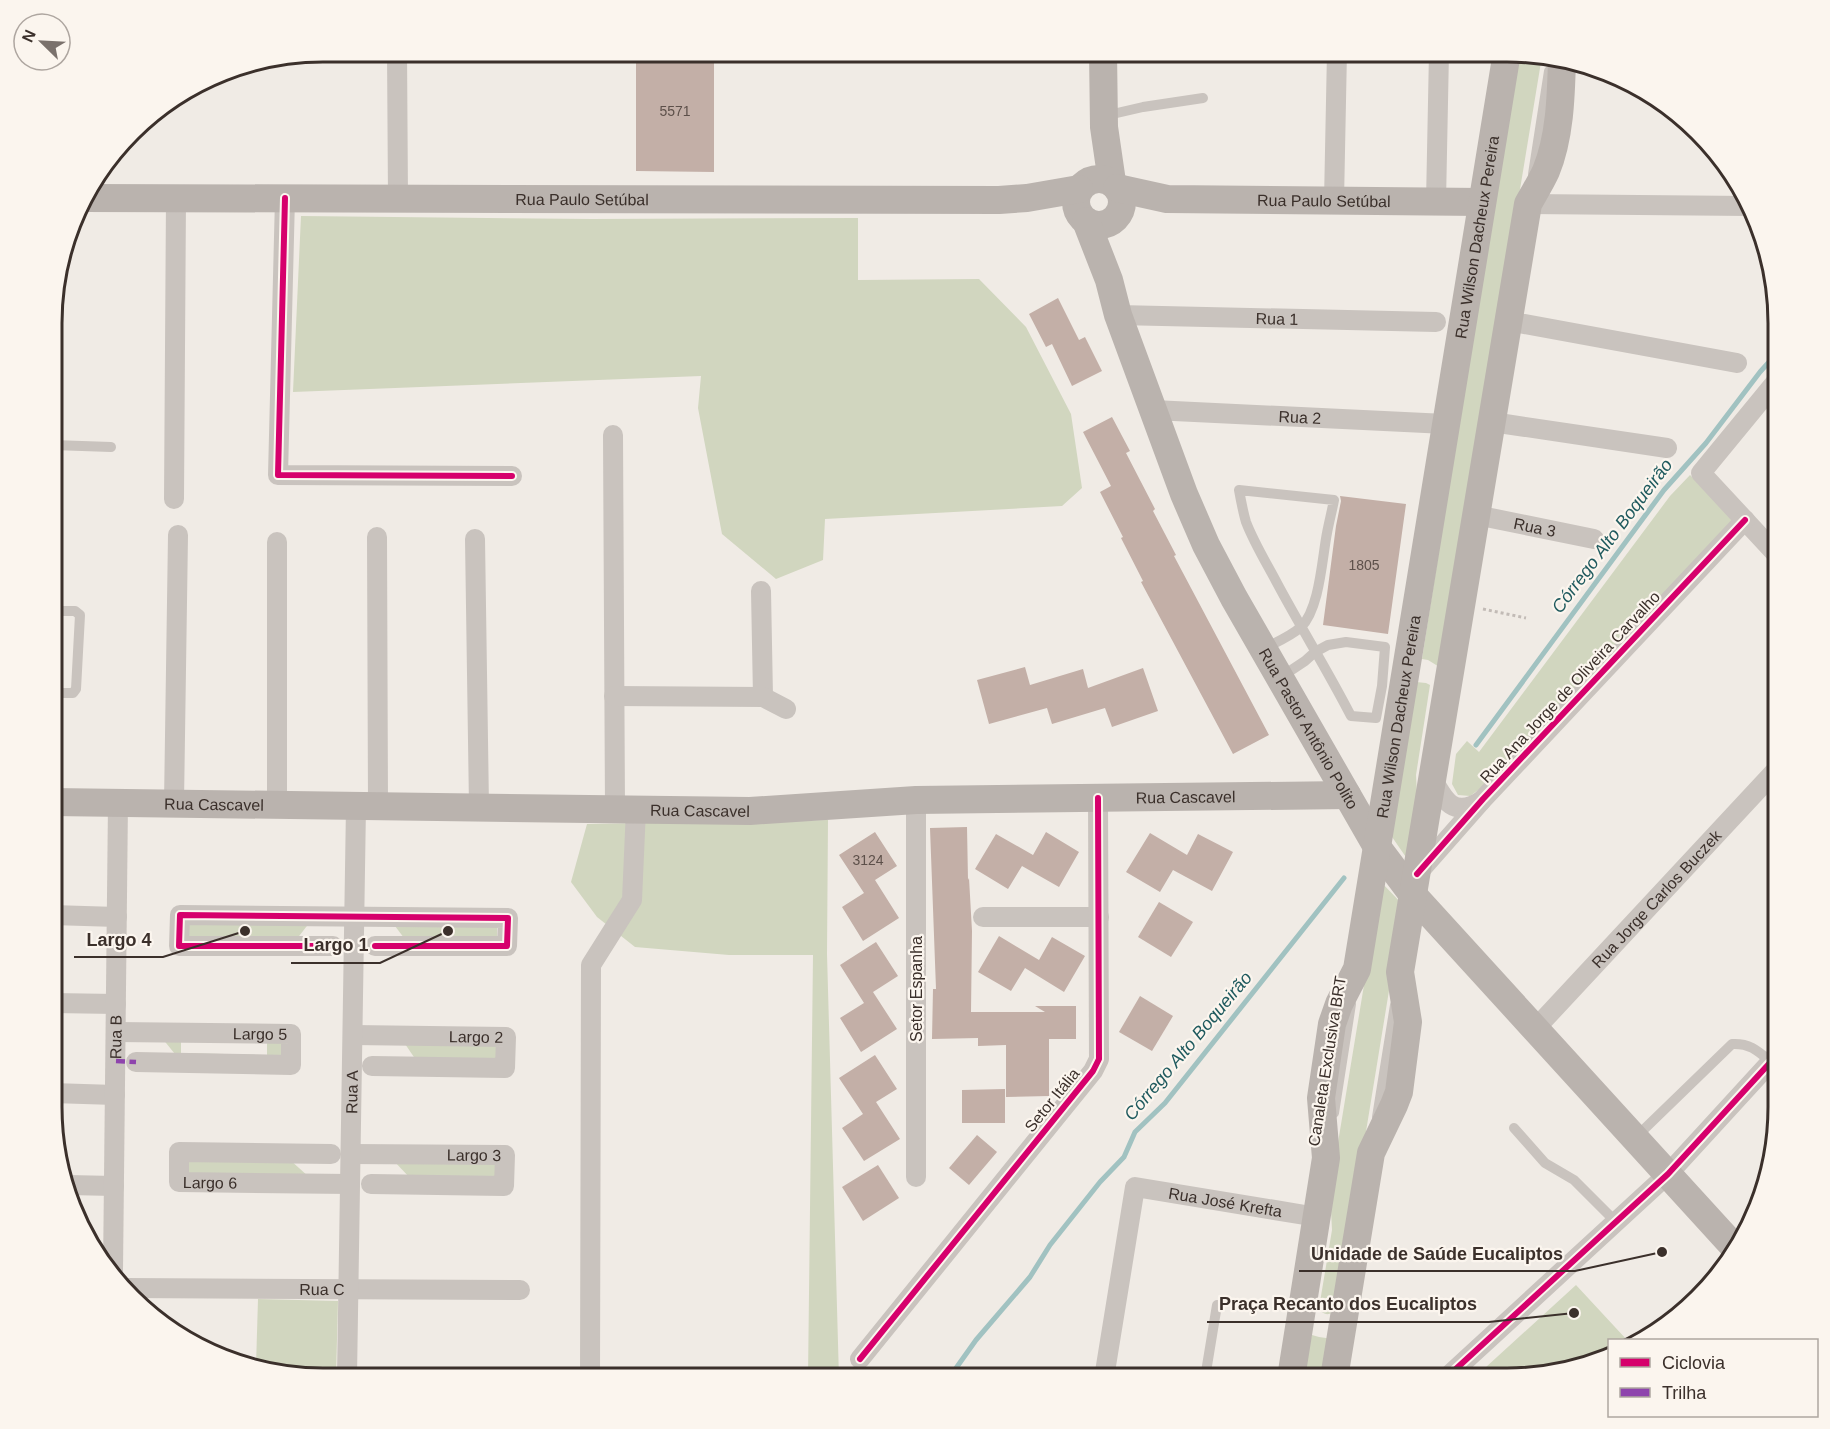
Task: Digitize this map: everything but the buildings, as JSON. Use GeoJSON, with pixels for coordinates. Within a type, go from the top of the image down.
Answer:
{"type":"FeatureCollection","features":[{"type":"Feature","properties":{"kind":"main road","name":"Rua Pastor Antônio Polito"},"geometry":{"type":"LineString","coordinates":[[1104,62],[1105,195],[1111,235],[1109,280]]}},
{"type":"Feature","properties":{"kind":"main road","name":"Rua Wilson Dacheux Pereira"},"geometry":{"type":"LineString","coordinates":[[1293,1368],[1326,1158],[1321,1098],[1329,1045],[1335,1014],[1357,969],[1505,62]]}},
{"type":"Feature","properties":{"kind":"main road"},"geometry":{"type":"LineString","coordinates":[[1336,1368],[1371,1153],[1399,1092],[1408,1022],[1402,962],[1528,204],[1547,169],[1552,150],[1560,102],[1562,68]]}},
{"type":"Feature","properties":{"kind":"main road","name":"Rua Paulo Setúbal"},"geometry":{"type":"LineString","coordinates":[[93,198],[999,200],[1105,195],[1167,199],[1482,202]]}},
{"type":"Feature","properties":{"kind":"main road","name":"Rua Pastor Antônio Polito"},"geometry":{"type":"LineString","coordinates":[[1105,195],[1076,203],[1077,210],[1086,221],[1109,280],[1118,315],[1184,494],[1219,571],[1377,848],[1415,884],[1451,937],[1730,1243]]}},
{"type":"Feature","properties":{"kind":"main road"},"geometry":{"type":"LineString","coordinates":[[1403,687],[1410,675],[1429,670],[1442,679],[1446,686],[1446,694]]}},
{"type":"Feature","properties":{"kind":"main road","name":"Rua Cascavel"},"geometry":{"type":"LineString","coordinates":[[62,802],[750,811],[916,800],[1098,798],[1343,787],[1354,783],[1365,783],[1389,769]]}},
{"type":"Feature","properties":{"kind":"main road"},"geometry":{"type":"LineString","coordinates":[[1402,962],[1414,943],[1438,936],[1451,937]]}},
{"type":"Feature","properties":{"kind":"main road"},"geometry":{"type":"LineString","coordinates":[[1302,1305],[1313,1319],[1324,1324],[1336,1323],[1345,1315]]}},
{"type":"Feature","properties":{"kind":"street"},"geometry":{"type":"LineString","coordinates":[[397,62],[398,198]]}},
{"type":"Feature","properties":{"kind":"street"},"geometry":{"type":"LineString","coordinates":[[1334,201],[1337,62]]}},
{"type":"Feature","properties":{"kind":"street"},"geometry":{"type":"LineString","coordinates":[[1436,202],[1439,62]]}},
{"type":"Feature","properties":{"kind":"street"},"geometry":{"type":"LineString","coordinates":[[174,499],[176,198]]}},
{"type":"Feature","properties":{"kind":"street"},"geometry":{"type":"LineString","coordinates":[[285,198],[278,475],[512,476]]}},
{"type":"Feature","properties":{"kind":"street"},"geometry":{"type":"LineString","coordinates":[[1528,204],[1741,206]]}},
{"type":"Feature","properties":{"kind":"street","name":"Rua 1"},"geometry":{"type":"LineString","coordinates":[[1118,315],[1436,322]]}},
{"type":"Feature","properties":{"kind":"street"},"geometry":{"type":"LineString","coordinates":[[1508,321],[1737,363]]}},
{"type":"Feature","properties":{"kind":"street"},"geometry":{"type":"LineString","coordinates":[[1768,391],[1701,473],[1768,545]]}},
{"type":"Feature","properties":{"kind":"street","name":"Rua 2"},"geometry":{"type":"LineString","coordinates":[[1154,410],[1446,424]]}},
{"type":"Feature","properties":{"kind":"street"},"geometry":{"type":"LineString","coordinates":[[1492,422],[1667,448]]}},
{"type":"Feature","properties":{"kind":"street"},"geometry":{"type":"LineString","coordinates":[[590,1368],[591,965],[632,900],[614,696],[613,435]]}},
{"type":"Feature","properties":{"kind":"street","name":"Rua 3"},"geometry":{"type":"LineString","coordinates":[[1476,515],[1594,539]]}},
{"type":"Feature","properties":{"kind":"street","name":"Rua Ana Jorge de Oliveira Carvalho"},"geometry":{"type":"LineString","coordinates":[[1415,884],[1483,799],[1744,520]]}},
{"type":"Feature","properties":{"kind":"street"},"geometry":{"type":"LineString","coordinates":[[174,803],[178,535]]}},
{"type":"Feature","properties":{"kind":"street","name":"Rua A"},"geometry":{"type":"LineString","coordinates":[[347,1368],[350,1184],[341,1154],[353,1035],[354,917],[367,806],[377,537]]}},
{"type":"Feature","properties":{"kind":"street"},"geometry":{"type":"LineString","coordinates":[[475,539],[479,807]]}},
{"type":"Feature","properties":{"kind":"street"},"geometry":{"type":"LineString","coordinates":[[277,543],[277,804]]}},
{"type":"Feature","properties":{"kind":"street"},"geometry":{"type":"LineString","coordinates":[[761,591],[763,697]]}},
{"type":"Feature","properties":{"kind":"street"},"geometry":{"type":"LineString","coordinates":[[614,696],[763,697],[786,709]]}},
{"type":"Feature","properties":{"kind":"street","name":"Rua Ana Jorge de Oliveira Carvalho"},"geometry":{"type":"LineString","coordinates":[[1432,778],[1441,795],[1453,806],[1469,808],[1483,799]]}},
{"type":"Feature","properties":{"kind":"street","name":"Rua Jorge Carlos Buczek"},"geometry":{"type":"LineString","coordinates":[[1535,1029],[1768,779]]}},
{"type":"Feature","properties":{"kind":"street","name":"Setor Itália"},"geometry":{"type":"LineString","coordinates":[[860,1359],[1093,1071],[1099,1059],[1098,798]]}},
{"type":"Feature","properties":{"kind":"street","name":"Setor Espanha"},"geometry":{"type":"LineString","coordinates":[[916,800],[916,1177]]}},
{"type":"Feature","properties":{"kind":"street","name":"Rua B"},"geometry":{"type":"LineString","coordinates":[[113,1262],[118,802]]}},
{"type":"Feature","properties":{"kind":"street"},"geometry":{"type":"LineString","coordinates":[[62,915],[117,917]]}},
{"type":"Feature","properties":{"kind":"street"},"geometry":{"type":"LineString","coordinates":[[333,946],[179,946],[180,915],[508,918],[507,946],[375,946]]}},
{"type":"Feature","properties":{"kind":"street"},"geometry":{"type":"LineString","coordinates":[[302,946],[325,916]]}},
{"type":"Feature","properties":{"kind":"street"},"geometry":{"type":"LineString","coordinates":[[382,917],[402,946]]}},
{"type":"Feature","properties":{"kind":"street"},"geometry":{"type":"LineString","coordinates":[[983,917],[1099,918]]}},
{"type":"Feature","properties":{"kind":"street"},"geometry":{"type":"LineString","coordinates":[[62,1003],[116,1004]]}},
{"type":"Feature","properties":{"kind":"street","name":"Largo 5"},"geometry":{"type":"LineString","coordinates":[[116,1032],[291,1034],[291,1065],[136,1062]]}},
{"type":"Feature","properties":{"kind":"street"},"geometry":{"type":"LineString","coordinates":[[152,1033],[177,1062]]}},
{"type":"Feature","properties":{"kind":"street","name":"Largo 2"},"geometry":{"type":"LineString","coordinates":[[353,1035],[506,1037],[505,1068],[372,1066]]}},
{"type":"Feature","properties":{"kind":"street"},"geometry":{"type":"LineString","coordinates":[[390,1035],[412,1067]]}},
{"type":"Feature","properties":{"kind":"street"},"geometry":{"type":"LineString","coordinates":[[1457,1368],[1668,1174],[1768,1065]]}},
{"type":"Feature","properties":{"kind":"street"},"geometry":{"type":"LineString","coordinates":[[62,1093],[115,1095]]}},
{"type":"Feature","properties":{"kind":"street","name":"Largo 6"},"geometry":{"type":"LineString","coordinates":[[341,1154],[180,1152],[179,1182],[350,1184]]}},
{"type":"Feature","properties":{"kind":"street"},"geometry":{"type":"LineString","coordinates":[[292,1154],[324,1184]]}},
{"type":"Feature","properties":{"kind":"street","name":"Largo 3"},"geometry":{"type":"LineString","coordinates":[[341,1154],[505,1155],[504,1186],[370,1184]]}},
{"type":"Feature","properties":{"kind":"street"},"geometry":{"type":"LineString","coordinates":[[381,1154],[409,1185]]}},
{"type":"Feature","properties":{"kind":"street"},"geometry":{"type":"LineString","coordinates":[[73,1185],[114,1186]]}},
{"type":"Feature","properties":{"kind":"street","name":"Rua José Krefta"},"geometry":{"type":"LineString","coordinates":[[1106,1368],[1135,1187],[1317,1217]]}},
{"type":"Feature","properties":{"kind":"street","name":"Rua C"},"geometry":{"type":"LineString","coordinates":[[135,1288],[520,1290]]}},
{"type":"Feature","properties":{"kind":"lane"},"geometry":{"type":"LineString","coordinates":[[1528,204],[1550,66]]}},
{"type":"Feature","properties":{"kind":"lane"},"geometry":{"type":"LineString","coordinates":[[1104,122],[1143,107],[1203,98]]}},
{"type":"Feature","properties":{"kind":"lane"},"geometry":{"type":"LineString","coordinates":[[62,445],[111,447]]}},
{"type":"Feature","properties":{"kind":"lane"},"geometry":{"type":"LineString","coordinates":[[1264,649],[1301,627],[1309,616],[1320,578],[1334,500],[1239,490],[1246,522],[1263,557],[1301,627],[1315,652],[1332,680],[1351,716],[1376,718],[1382,686],[1385,647],[1346,642],[1328,645],[1315,652],[1305,662],[1280,677]]}},
{"type":"Feature","properties":{"kind":"lane"},"geometry":{"type":"LineString","coordinates":[[62,611],[75,611],[80,615],[76,688],[73,693],[62,693]]}},
{"type":"Feature","properties":{"kind":"lane"},"geometry":{"type":"LineString","coordinates":[[1635,1138],[1732,1044],[1741,1043],[1752,1046],[1768,1055]]}},
{"type":"Feature","properties":{"kind":"lane"},"geometry":{"type":"LineString","coordinates":[[1514,1128],[1545,1162],[1574,1180],[1616,1222]]}},
{"type":"Feature","properties":{"kind":"lane"},"geometry":{"type":"LineString","coordinates":[[1207,1368],[1217,1305]]}},
{"type":"Feature","properties":{"kind":"path"},"geometry":{"type":"LineString","coordinates":[[1461,605],[1526,618]]}},
{"type":"Feature","properties":{"kind":"green space"},"geometry":{"type":"Polygon","coordinates":[[[1515,62],[1541,64],[1441,668],[1422,659],[1515,62]]]}},
{"type":"Feature","properties":{"kind":"green space"},"geometry":{"type":"Polygon","coordinates":[[[301,216],[592,219],[858,218],[858,280],[979,279],[1026,327],[1071,414],[1082,488],[1062,506],[825,519],[823,560],[776,579],[722,534],[698,408],[701,376],[293,392],[301,216]]]}},
{"type":"Feature","properties":{"kind":"green space"},"geometry":{"type":"Polygon","coordinates":[[[1690,475],[1733,520],[1481,788],[1470,796],[1458,795],[1452,784],[1456,754],[1467,741],[1479,752],[1670,496],[1690,475]]]}},
{"type":"Feature","properties":{"kind":"green space"},"geometry":{"type":"Polygon","coordinates":[[[1416,682],[1430,685],[1416,775],[1418,816],[1410,863],[1390,834],[1416,682]]]}},
{"type":"Feature","properties":{"kind":"green space"},"geometry":{"type":"Polygon","coordinates":[[[828,820],[827,954],[839,1368],[808,1368],[813,955],[729,955],[635,947],[597,917],[571,882],[587,824],[828,820]]]}},
{"type":"Feature","properties":{"kind":"green space"},"geometry":{"type":"Polygon","coordinates":[[[1381,882],[1403,905],[1337,1309],[1330,1314],[1325,1314],[1319,1308],[1332,1230],[1330,1191],[1381,882]]]}},
{"type":"Feature","properties":{"kind":"green space"},"geometry":{"type":"Polygon","coordinates":[[[186,921],[310,922],[296,940],[186,939],[186,921]]]}},
{"type":"Feature","properties":{"kind":"green space"},"geometry":{"type":"Polygon","coordinates":[[[497,925],[497,937],[404,938],[395,926],[497,925]]]}},
{"type":"Feature","properties":{"kind":"green space"},"geometry":{"type":"Polygon","coordinates":[[[162,1038],[181,1038],[181,1053],[267,1055],[267,1040],[286,1040],[285,1060],[179,1059],[162,1038]]]}},
{"type":"Feature","properties":{"kind":"green space"},"geometry":{"type":"Polygon","coordinates":[[[403,1041],[499,1042],[499,1061],[416,1060],[403,1041]]]}},
{"type":"Feature","properties":{"kind":"green space"},"geometry":{"type":"Polygon","coordinates":[[[184,1158],[289,1159],[309,1177],[184,1176],[184,1158]]]}},
{"type":"Feature","properties":{"kind":"green space"},"geometry":{"type":"Polygon","coordinates":[[[393,1160],[500,1161],[499,1180],[411,1179],[393,1160]]]}},
{"type":"Feature","properties":{"kind":"green space"},"geometry":{"type":"Polygon","coordinates":[[[1576,1285],[1626,1339],[1608,1339],[1608,1348],[1575,1359],[1524,1367],[1485,1368],[1576,1285]]]}},
{"type":"Feature","properties":{"kind":"green space"},"geometry":{"type":"Polygon","coordinates":[[[258,1299],[338,1301],[336,1368],[306,1367],[256,1359],[258,1299]]]}},
{"type":"Feature","properties":{"kind":"green space"},"geometry":{"type":"Polygon","coordinates":[[[1312,1335],[1333,1339],[1329,1368],[1302,1368],[1312,1335]]]}},
{"type":"Feature","properties":{"kind":"waterway","name":"Córrego Alto Boqueirão"},"geometry":{"type":"LineString","coordinates":[[1476,745],[1664,490],[1706,443],[1768,363]]}},
{"type":"Feature","properties":{"kind":"waterway","name":"Córrego Alto Boqueirão"},"geometry":{"type":"LineString","coordinates":[[956,1368],[976,1340],[1030,1277],[1050,1245],[1100,1182],[1124,1157],[1135,1132],[1165,1103],[1344,878]]}},
{"type":"Feature","properties":{"kind":"marked path"},"geometry":{"type":"LineString","coordinates":[[116,1061],[136,1062]]}},
{"type":"Feature","properties":{"kind":"cycle path"},"geometry":{"type":"LineString","coordinates":[[285,198],[278,475],[512,476]]}},
{"type":"Feature","properties":{"kind":"cycle path"},"geometry":{"type":"LineString","coordinates":[[1417,874],[1483,799],[1745,520]]}},
{"type":"Feature","properties":{"kind":"cycle path"},"geometry":{"type":"LineString","coordinates":[[860,1359],[1093,1071],[1099,1059],[1098,798]]}},
{"type":"Feature","properties":{"kind":"cycle path"},"geometry":{"type":"LineString","coordinates":[[333,946],[179,946],[180,915],[508,918],[507,946],[375,946]]}},
{"type":"Feature","properties":{"kind":"cycle path"},"geometry":{"type":"LineString","coordinates":[[1457,1368],[1668,1174],[1768,1065]]}},
{"type":"Feature","properties":{"kind":"place","name":"Largo 4"},"geometry":{"type":"Point","coordinates":[245,931]}},
{"type":"Feature","properties":{"kind":"place","name":"Largo 1"},"geometry":{"type":"Point","coordinates":[448,931]}},
{"type":"Feature","properties":{"kind":"place","name":"Unidade de Saúde Eucaliptos"},"geometry":{"type":"Point","coordinates":[1662,1252]}},
{"type":"Feature","properties":{"kind":"place","name":"Praça Recanto dos Eucaliptos"},"geometry":{"type":"Point","coordinates":[1574,1313]}}]}
